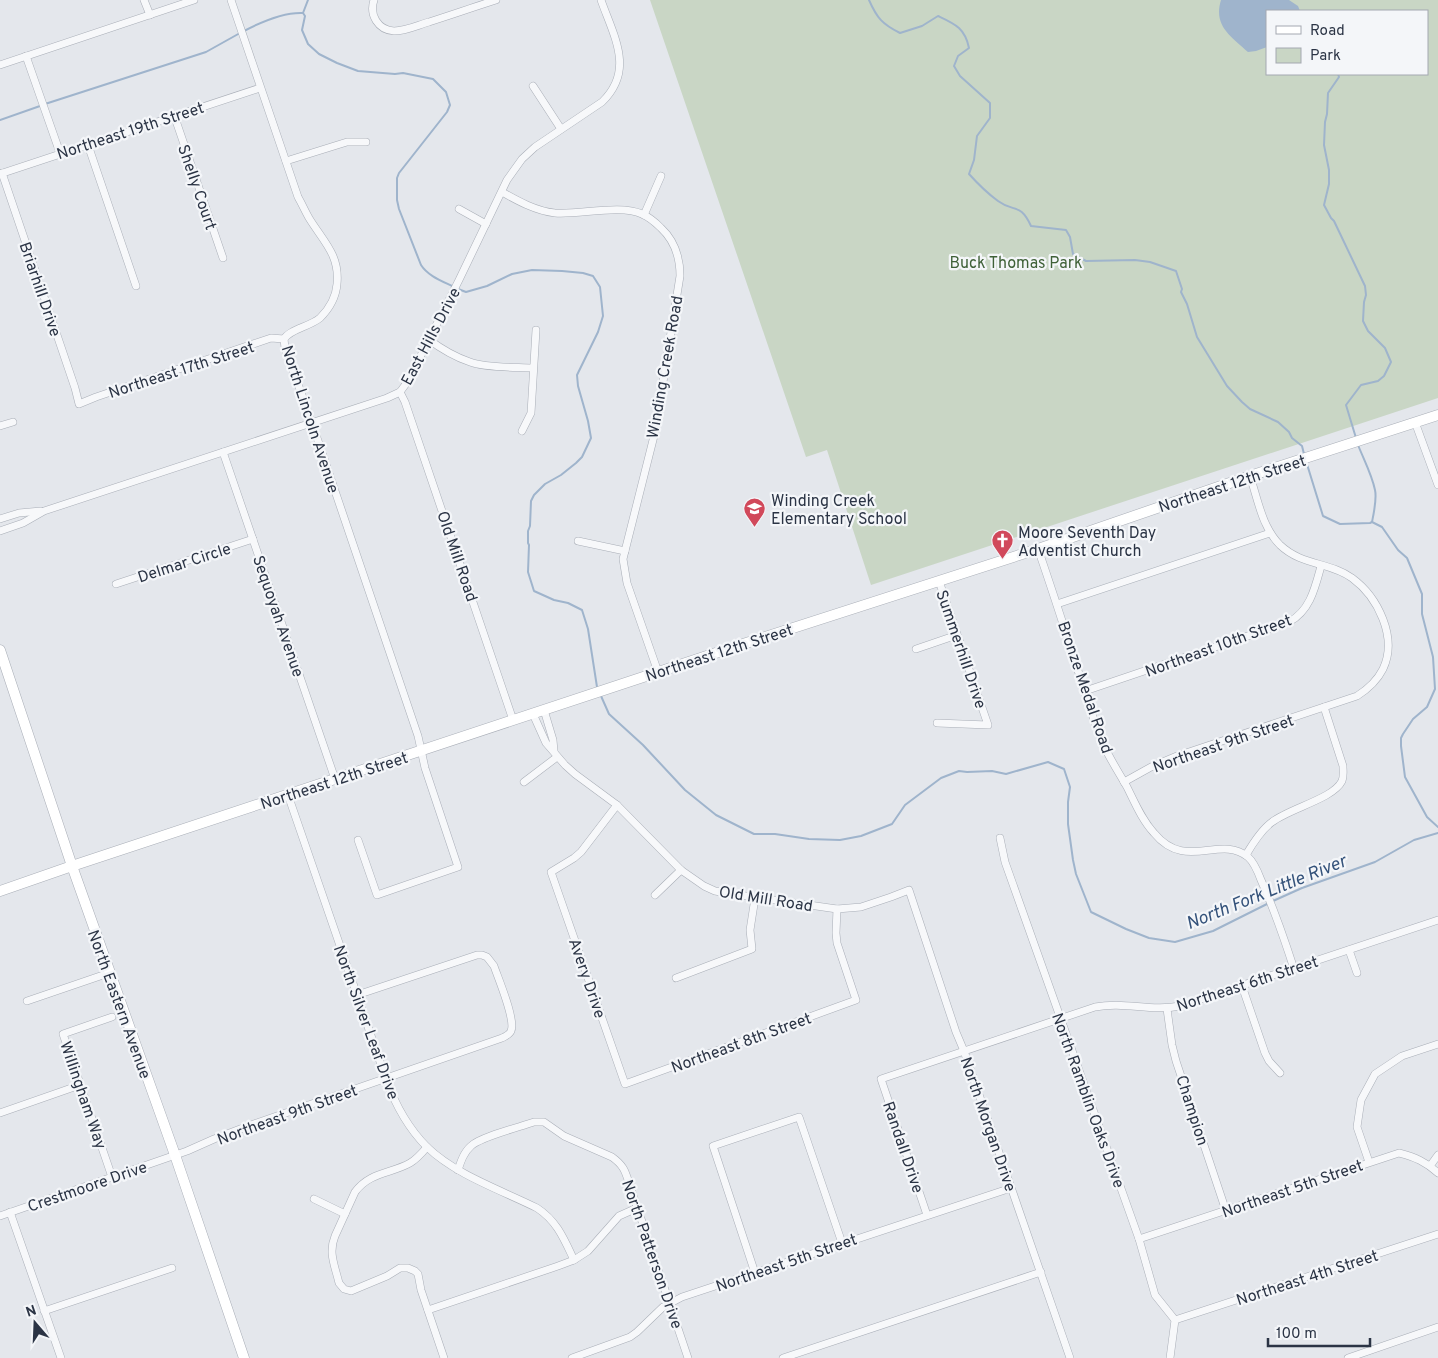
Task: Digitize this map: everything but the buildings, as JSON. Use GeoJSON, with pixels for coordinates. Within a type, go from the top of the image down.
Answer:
{"type":"FeatureCollection","features":[{"type":"Feature","properties":{"kind":"street"},"geometry":{"type":"LineString","coordinates":[[144,0],[150,15]]}},
{"type":"Feature","properties":{"kind":"street"},"geometry":{"type":"LineString","coordinates":[[0,65],[194,0]]}},
{"type":"Feature","properties":{"kind":"street","name":"North Lincoln Avenue"},"geometry":{"type":"LineString","coordinates":[[231,0],[298,197],[334,258],[338,269],[336,294],[329,307],[312,324],[288,334],[284,339],[284,348],[312,423],[418,736],[425,768],[458,867],[377,895],[358,840]]}},
{"type":"Feature","properties":{"kind":"street"},"geometry":{"type":"LineString","coordinates":[[374,0],[372,6],[375,18],[383,27],[396,31],[496,0]]}},
{"type":"Feature","properties":{"kind":"street","name":"East Hills Drive"},"geometry":{"type":"LineString","coordinates":[[0,531],[23,523],[44,511],[387,398],[400,392],[408,381],[510,176],[522,159],[535,147],[602,102],[615,86],[619,75],[620,54],[601,0]]}},
{"type":"Feature","properties":{"kind":"street"},"geometry":{"type":"LineString","coordinates":[[26,56],[60,153]]}},
{"type":"Feature","properties":{"kind":"street"},"geometry":{"type":"LineString","coordinates":[[533,86],[561,129]]}},
{"type":"Feature","properties":{"kind":"street","name":"Northeast 19th Street"},"geometry":{"type":"LineString","coordinates":[[1,174],[260,88]]}},
{"type":"Feature","properties":{"kind":"street","name":"Shelly Court"},"geometry":{"type":"LineString","coordinates":[[174,115],[222,258]]}},
{"type":"Feature","properties":{"kind":"street"},"geometry":{"type":"LineString","coordinates":[[286,161],[347,142],[366,142]]}},
{"type":"Feature","properties":{"kind":"street"},"geometry":{"type":"LineString","coordinates":[[88,144],[136,286]]}},
{"type":"Feature","properties":{"kind":"street","name":"Briarhill Drive"},"geometry":{"type":"LineString","coordinates":[[1,174],[79,404]]}},
{"type":"Feature","properties":{"kind":"street"},"geometry":{"type":"LineString","coordinates":[[644,215],[661,176]]}},
{"type":"Feature","properties":{"kind":"street","name":"Winding Creek Road"},"geometry":{"type":"LineString","coordinates":[[502,192],[532,208],[555,213],[620,210],[644,215],[664,230],[674,245],[679,259],[680,276],[654,432],[625,551],[624,565],[627,583],[658,672]]}},
{"type":"Feature","properties":{"kind":"street"},"geometry":{"type":"LineString","coordinates":[[459,209],[486,224]]}},
{"type":"Feature","properties":{"kind":"street"},"geometry":{"type":"LineString","coordinates":[[522,430],[531,413],[536,330]]}},
{"type":"Feature","properties":{"kind":"street","name":"Northeast 17th Street"},"geometry":{"type":"LineString","coordinates":[[79,404],[271,338],[284,339]]}},
{"type":"Feature","properties":{"kind":"street"},"geometry":{"type":"LineString","coordinates":[[428,339],[470,362],[481,365],[533,368]]}},
{"type":"Feature","properties":{"kind":"street","name":"Old Mill Road"},"geometry":{"type":"LineString","coordinates":[[400,392],[445,518],[513,720]]}},
{"type":"Feature","properties":{"kind":"street","name":"Northeast 12th Street"},"geometry":{"type":"LineString","coordinates":[[0,891],[658,672],[1038,549],[1250,476],[1438,415]]}},
{"type":"Feature","properties":{"kind":"street"},"geometry":{"type":"LineString","coordinates":[[0,426],[13,422]]}},
{"type":"Feature","properties":{"kind":"street"},"geometry":{"type":"LineString","coordinates":[[1415,422],[1438,483]]}},
{"type":"Feature","properties":{"kind":"street","name":"Sequoyah Avenue"},"geometry":{"type":"LineString","coordinates":[[223,452],[335,779]]}},
{"type":"Feature","properties":{"kind":"street"},"geometry":{"type":"LineString","coordinates":[[1057,604],[1270,533],[1265,524],[1250,476]]}},
{"type":"Feature","properties":{"kind":"street","name":"East Hills Drive"},"geometry":{"type":"LineString","coordinates":[[0,520],[19,513],[44,511]]}},
{"type":"Feature","properties":{"kind":"street","name":"Northeast 9th Street"},"geometry":{"type":"LineString","coordinates":[[1124,782],[1151,767],[1177,756],[1357,696],[1374,683],[1384,668],[1388,644],[1383,621],[1369,595],[1352,578],[1332,568],[1294,556],[1270,533]]}},
{"type":"Feature","properties":{"kind":"street","name":"Delmar Circle"},"geometry":{"type":"LineString","coordinates":[[116,584],[253,539]]}},
{"type":"Feature","properties":{"kind":"street"},"geometry":{"type":"LineString","coordinates":[[578,541],[625,551]]}},
{"type":"Feature","properties":{"kind":"street","name":"Bronze Medal Road"},"geometry":{"type":"LineString","coordinates":[[1038,549],[1103,744],[1152,832],[1165,845],[1175,849],[1197,852],[1222,848],[1231,849],[1246,855]]}},
{"type":"Feature","properties":{"kind":"street","name":"Northeast 10th Street"},"geometry":{"type":"LineString","coordinates":[[1085,691],[1295,619],[1307,606],[1321,566]]}},
{"type":"Feature","properties":{"kind":"street","name":"Summerhill Drive"},"geometry":{"type":"LineString","coordinates":[[937,723],[988,725],[939,581]]}},
{"type":"Feature","properties":{"kind":"street"},"geometry":{"type":"LineString","coordinates":[[916,649],[957,635]]}},
{"type":"Feature","properties":{"kind":"street","name":"North Eastern Avenue"},"geometry":{"type":"LineString","coordinates":[[0,650],[72,866],[175,1156],[244,1358]]}},
{"type":"Feature","properties":{"kind":"street"},"geometry":{"type":"LineString","coordinates":[[1294,969],[1273,908],[1251,859],[1246,855],[1257,838],[1272,822],[1292,810],[1332,792],[1341,782],[1344,773],[1343,766],[1324,708]]}},
{"type":"Feature","properties":{"kind":"street"},"geometry":{"type":"LineString","coordinates":[[524,782],[556,754],[554,740],[544,710]]}},
{"type":"Feature","properties":{"kind":"street","name":"Old Mill Road"},"geometry":{"type":"LineString","coordinates":[[533,714],[546,743],[575,774],[617,805],[681,870],[704,886],[715,891],[755,898],[837,909],[861,907],[909,890]]}},
{"type":"Feature","properties":{"kind":"street","name":"North Silver Leaf Drive"},"geometry":{"type":"LineString","coordinates":[[288,795],[386,1079],[402,1114],[427,1147],[458,1170],[546,1214],[558,1227],[574,1260]]}},
{"type":"Feature","properties":{"kind":"street","name":"Avery Drive"},"geometry":{"type":"LineString","coordinates":[[617,805],[589,844],[574,858],[551,872],[625,1084]]}},
{"type":"Feature","properties":{"kind":"street","name":"North Ramblin Oaks Drive"},"geometry":{"type":"LineString","coordinates":[[1000,838],[1005,862],[1139,1239],[1155,1295],[1175,1320]]}},
{"type":"Feature","properties":{"kind":"street"},"geometry":{"type":"LineString","coordinates":[[655,895],[681,870]]}},
{"type":"Feature","properties":{"kind":"street","name":"North Morgan Drive"},"geometry":{"type":"LineString","coordinates":[[909,890],[1070,1358]]}},
{"type":"Feature","properties":{"kind":"street"},"geometry":{"type":"LineString","coordinates":[[676,978],[752,949],[750,930],[755,898]]}},
{"type":"Feature","properties":{"kind":"street","name":"Northeast 8th Street"},"geometry":{"type":"LineString","coordinates":[[625,1084],[856,1000],[837,943],[837,909]]}},
{"type":"Feature","properties":{"kind":"street","name":"Northeast 6th Street"},"geometry":{"type":"LineString","coordinates":[[881,1079],[1082,1011],[1105,1005],[1117,1004],[1156,1009],[1180,1006],[1438,920]]}},
{"type":"Feature","properties":{"kind":"street"},"geometry":{"type":"LineString","coordinates":[[1350,950],[1357,974]]}},
{"type":"Feature","properties":{"kind":"street","name":"Northeast 9th Street"},"geometry":{"type":"LineString","coordinates":[[175,1156],[248,1126],[502,1038],[511,1032],[511,1016],[494,966],[489,959],[482,955],[460,960],[358,995]]}},
{"type":"Feature","properties":{"kind":"street"},"geometry":{"type":"LineString","coordinates":[[27,1001],[109,973]]}},
{"type":"Feature","properties":{"kind":"street"},"geometry":{"type":"LineString","coordinates":[[1242,986],[1265,1053],[1280,1074]]}},
{"type":"Feature","properties":{"kind":"street","name":"Champion"},"geometry":{"type":"LineString","coordinates":[[1167,1009],[1176,1061],[1226,1211]]}},
{"type":"Feature","properties":{"kind":"street","name":"Willingham Way"},"geometry":{"type":"LineString","coordinates":[[112,1017],[63,1034],[112,1177]]}},
{"type":"Feature","properties":{"kind":"street"},"geometry":{"type":"LineString","coordinates":[[1369,1162],[1356,1126],[1362,1100],[1375,1074],[1402,1056],[1438,1044]]}},
{"type":"Feature","properties":{"kind":"street","name":"Randall Drive"},"geometry":{"type":"LineString","coordinates":[[881,1079],[927,1215]]}},
{"type":"Feature","properties":{"kind":"street"},"geometry":{"type":"LineString","coordinates":[[0,1113],[80,1085]]}},
{"type":"Feature","properties":{"kind":"street"},"geometry":{"type":"LineString","coordinates":[[755,1273],[713,1146],[799,1117],[842,1243]]}},
{"type":"Feature","properties":{"kind":"street","name":"North Patterson Drive"},"geometry":{"type":"LineString","coordinates":[[458,1170],[462,1158],[476,1142],[539,1121],[549,1125],[564,1136],[612,1157],[625,1170],[688,1358]]}},
{"type":"Feature","properties":{"kind":"street"},"geometry":{"type":"LineString","coordinates":[[427,1147],[411,1162],[365,1181],[355,1192],[335,1236],[331,1252],[338,1283],[347,1290],[355,1290],[400,1268],[412,1269],[418,1274],[444,1358]]}},
{"type":"Feature","properties":{"kind":"street","name":"Northeast 5th Street"},"geometry":{"type":"LineString","coordinates":[[1139,1239],[1399,1153],[1419,1159],[1430,1166]]}},
{"type":"Feature","properties":{"kind":"street"},"geometry":{"type":"LineString","coordinates":[[1438,1155],[1430,1166],[1438,1174]]}},
{"type":"Feature","properties":{"kind":"street","name":"Crestmoore Drive"},"geometry":{"type":"LineString","coordinates":[[0,1216],[175,1156]]}},
{"type":"Feature","properties":{"kind":"street","name":"Northeast 5th Street"},"geometry":{"type":"LineString","coordinates":[[572,1358],[630,1337],[657,1312],[682,1297],[1011,1188]]}},
{"type":"Feature","properties":{"kind":"street"},"geometry":{"type":"LineString","coordinates":[[314,1199],[345,1214]]}},
{"type":"Feature","properties":{"kind":"street"},"geometry":{"type":"LineString","coordinates":[[428,1310],[574,1260],[588,1251],[619,1216],[638,1208]]}},
{"type":"Feature","properties":{"kind":"street"},"geometry":{"type":"LineString","coordinates":[[10,1212],[61,1358]]}},
{"type":"Feature","properties":{"kind":"street","name":"Northeast 4th Street"},"geometry":{"type":"LineString","coordinates":[[1175,1320],[1438,1234]]}},
{"type":"Feature","properties":{"kind":"street"},"geometry":{"type":"LineString","coordinates":[[44,1312],[172,1268]]}},
{"type":"Feature","properties":{"kind":"street"},"geometry":{"type":"LineString","coordinates":[[783,1358],[1041,1272]]}},
{"type":"Feature","properties":{"kind":"street"},"geometry":{"type":"LineString","coordinates":[[1170,1358],[1175,1320]]}},
{"type":"Feature","properties":{"kind":"street"},"geometry":{"type":"LineString","coordinates":[[1348,1358],[1438,1327]]}},
{"type":"Feature","properties":{"kind":"green space","name":"Buck Thomas Park"},"geometry":{"type":"Polygon","coordinates":[[[650,0],[1438,0],[1438,398],[871,585],[827,450],[806,457],[650,0]]]}},
{"type":"Feature","properties":{"kind":"water"},"geometry":{"type":"Polygon","coordinates":[[[1221,0],[1289,0],[1298,6],[1300,10],[1266,10],[1266,47],[1248,52],[1225,30],[1219,17],[1221,0]]]}},
{"type":"Feature","properties":{"kind":"waterway","name":"North Fork Little River"},"geometry":{"type":"LineString","coordinates":[[308,0],[303,13],[305,16],[302,30],[308,44],[319,54],[358,71],[403,73],[433,79],[446,92],[450,105],[447,112],[399,173],[397,178],[397,200],[421,265],[431,275],[454,287]]}},
{"type":"Feature","properties":{"kind":"waterway"},"geometry":{"type":"LineString","coordinates":[[869,0],[881,20],[900,33],[922,26],[938,16],[954,24],[962,31],[969,48],[958,56],[954,66],[960,76],[990,103],[990,118],[977,136],[974,160],[969,174],[986,192],[1004,205],[1020,211],[1031,226],[1066,230],[1070,237],[1073,254],[1086,261],[1135,260],[1150,262],[1176,271],[1182,289],[1181,292],[1187,304],[1197,337],[1227,386],[1250,409],[1278,422],[1302,446],[1304,454]]}},
{"type":"Feature","properties":{"kind":"waterway"},"geometry":{"type":"LineString","coordinates":[[244,31],[280,16],[303,13]]}},
{"type":"Feature","properties":{"kind":"waterway"},"geometry":{"type":"LineString","coordinates":[[45,104],[206,52],[240,33]]}},
{"type":"Feature","properties":{"kind":"waterway"},"geometry":{"type":"LineString","coordinates":[[1338,75],[1339,77],[1328,93],[1324,145],[1329,170],[1329,184],[1324,205],[1334,221],[1365,286],[1366,295],[1363,321],[1368,331],[1385,348],[1391,362],[1384,376],[1378,381],[1361,385],[1346,405],[1356,438]]}},
{"type":"Feature","properties":{"kind":"waterway"},"geometry":{"type":"LineString","coordinates":[[0,120],[40,106]]}},
{"type":"Feature","properties":{"kind":"waterway","name":"North Fork Little River"},"geometry":{"type":"LineString","coordinates":[[458,289],[466,292],[487,286],[512,274],[532,270],[583,273],[593,276],[600,287],[603,316],[598,332],[577,375],[591,438],[582,457],[561,475],[545,484],[534,495],[531,501],[528,531],[528,572],[534,591],[582,610],[588,629],[597,687]]}},
{"type":"Feature","properties":{"kind":"waterway"},"geometry":{"type":"LineString","coordinates":[[1358,445],[1370,473],[1376,494],[1372,522]]}},
{"type":"Feature","properties":{"kind":"waterway"},"geometry":{"type":"LineString","coordinates":[[1306,461],[1323,516],[1340,524],[1372,522],[1382,527],[1398,550],[1407,558],[1422,594],[1422,614],[1433,657],[1435,689],[1427,707],[1413,719],[1403,734],[1401,746],[1405,777],[1427,817],[1438,827]]}},
{"type":"Feature","properties":{"kind":"waterway","name":"North Fork Little River"},"geometry":{"type":"LineString","coordinates":[[601,696],[609,714],[643,745],[685,790],[716,815],[754,834],[840,840],[861,836],[892,824],[905,805],[941,778],[959,771],[992,771],[1006,774],[1048,762],[1064,769],[1070,787],[1068,824],[1073,860],[1076,874],[1091,912],[1149,938],[1175,942],[1213,931],[1269,903]]}},
{"type":"Feature","properties":{"kind":"waterway","name":"North Fork Little River"},"geometry":{"type":"LineString","coordinates":[[1273,901],[1302,888],[1375,862],[1414,840],[1438,833]]}},
{"type":"Feature","properties":{"kind":"place","name":"Winding Creek Elementary School"},"geometry":{"type":"Point","coordinates":[755,528]}},
{"type":"Feature","properties":{"kind":"place","name":"Moore Seventh Day Adventist Church"},"geometry":{"type":"Point","coordinates":[1002,560]}}]}
